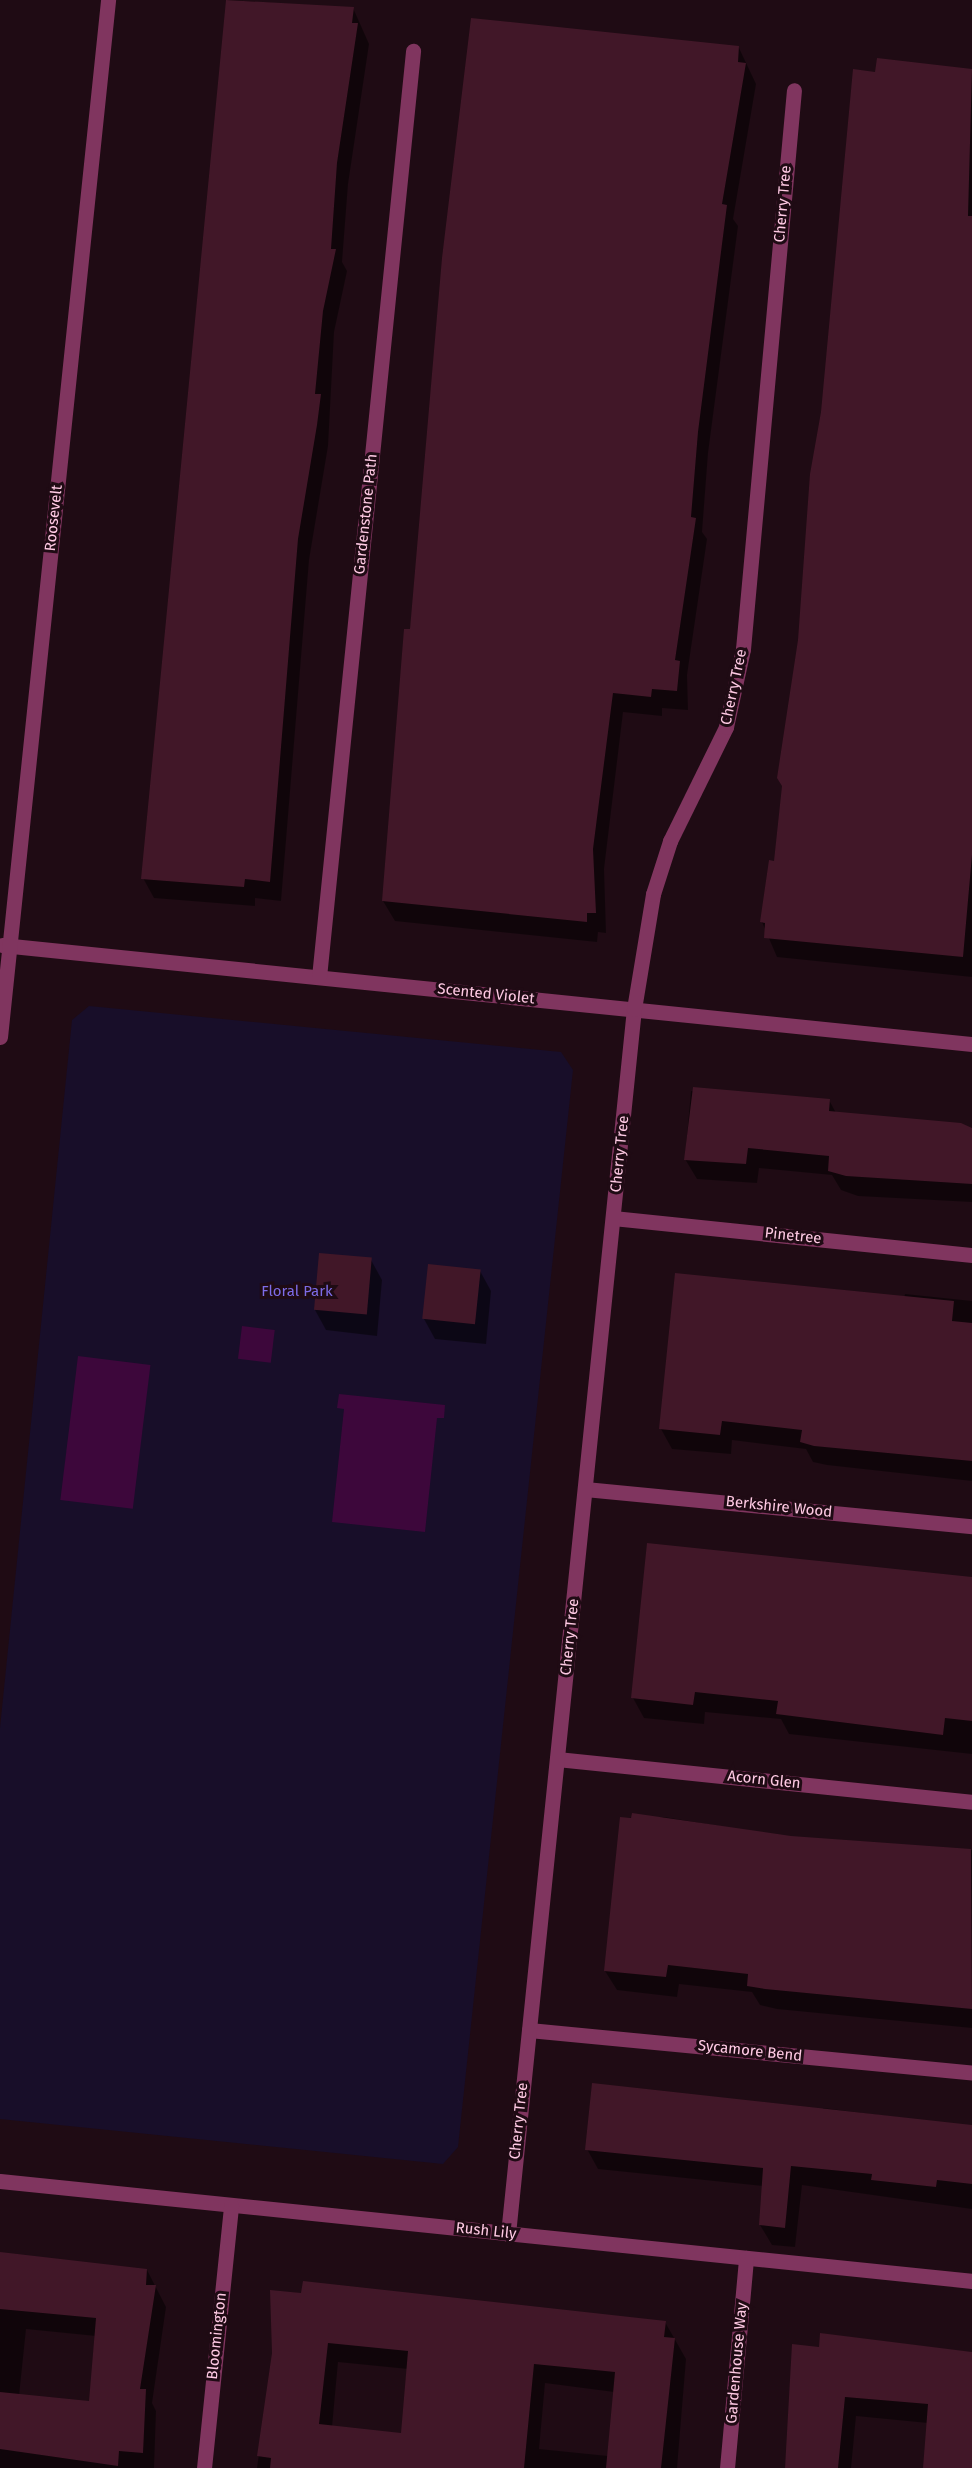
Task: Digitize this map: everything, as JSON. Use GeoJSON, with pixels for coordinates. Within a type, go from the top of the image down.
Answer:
{"type":"FeatureCollection","features":[{"type":"Feature","properties":{"kind":"street","name":"Roosevelt"},"geometry":{"type":"LineString","coordinates":[[0,1037],[5,945],[108,0]]}},
{"type":"Feature","properties":{"kind":"street","name":"Gardenstone Path"},"geometry":{"type":"LineString","coordinates":[[319,977],[413,51]]}},
{"type":"Feature","properties":{"kind":"street","name":"Cherry Tree"},"geometry":{"type":"LineString","coordinates":[[508,2234],[634,1009],[653,894],[670,841],[726,727],[743,649],[794,90]]}},
{"type":"Feature","properties":{"kind":"street","name":"Scented Violet"},"geometry":{"type":"LineString","coordinates":[[5,945],[972,1044]]}},
{"type":"Feature","properties":{"kind":"street","name":"Pinetree"},"geometry":{"type":"LineString","coordinates":[[614,1218],[972,1255]]}},
{"type":"Feature","properties":{"kind":"street","name":"Berkshire Wood"},"geometry":{"type":"LineString","coordinates":[[585,1489],[972,1526]]}},
{"type":"Feature","properties":{"kind":"street","name":"Acorn Glen"},"geometry":{"type":"LineString","coordinates":[[557,1759],[972,1802]]}},
{"type":"Feature","properties":{"kind":"street","name":"Sycamore Bend"},"geometry":{"type":"LineString","coordinates":[[529,2030],[972,2073]]}},
{"type":"Feature","properties":{"kind":"street","name":"Rush Lily"},"geometry":{"type":"LineString","coordinates":[[0,2181],[972,2281]]}},
{"type":"Feature","properties":{"kind":"street","name":"Bloomington"},"geometry":{"type":"LineString","coordinates":[[204,2468],[231,2205]]}},
{"type":"Feature","properties":{"kind":"street","name":"Gardenhouse Way"},"geometry":{"type":"LineString","coordinates":[[727,2468],[746,2258]]}},
{"type":"Feature","properties":{"kind":"green space","name":"Floral Park"},"geometry":{"type":"Polygon","coordinates":[[[89,1006],[561,1052],[573,1070],[458,2147],[443,2164],[0,2119],[0,1728],[72,1020],[89,1006]]]}},
{"type":"Feature","properties":{"kind":"shaded area"},"geometry":{"type":"Polygon","coordinates":[[[242,1326],[275,1330],[271,1363],[238,1359],[242,1326]]]}},
{"type":"Feature","properties":{"kind":"shaded area"},"geometry":{"type":"Polygon","coordinates":[[[78,1356],[150,1365],[133,1509],[60,1500],[78,1356]]]}},
{"type":"Feature","properties":{"kind":"shaded area"},"geometry":{"type":"Polygon","coordinates":[[[339,1394],[445,1405],[444,1418],[437,1418],[425,1532],[332,1522],[344,1409],[337,1408],[339,1394]]]}},
{"type":"Feature","properties":{"kind":"building"},"geometry":{"type":"Polygon","coordinates":[[[226,0],[354,7],[352,23],[358,23],[337,163],[331,249],[336,249],[323,311],[315,394],[321,394],[298,539],[270,882],[245,879],[244,887],[141,879],[226,0]]]}},
{"type":"Feature","properties":{"kind":"building"},"geometry":{"type":"Polygon","coordinates":[[[471,18],[739,46],[738,62],[746,63],[722,204],[727,205],[698,432],[691,517],[696,518],[675,660],[680,661],[677,691],[652,689],[651,697],[613,693],[593,849],[596,913],[587,913],[587,922],[382,901],[404,629],[410,629],[442,258],[471,18]]]}},
{"type":"Feature","properties":{"kind":"building"},"geometry":{"type":"Polygon","coordinates":[[[877,58],[972,69],[968,216],[972,216],[972,855],[963,957],[764,938],[765,923],[760,922],[769,860],[774,861],[782,786],[777,778],[798,640],[810,474],[821,412],[853,69],[875,72],[877,58]]]}},
{"type":"Feature","properties":{"kind":"building"},"geometry":{"type":"Polygon","coordinates":[[[693,1087],[830,1099],[829,1111],[961,1123],[972,1128],[972,1184],[846,1176],[828,1171],[829,1156],[748,1148],[746,1164],[684,1160],[693,1087]]]}},
{"type":"Feature","properties":{"kind":"building"},"geometry":{"type":"Polygon","coordinates":[[[319,1253],[372,1258],[367,1314],[314,1310],[319,1253]]]}},
{"type":"Feature","properties":{"kind":"building"},"geometry":{"type":"Polygon","coordinates":[[[428,1264],[481,1270],[475,1324],[422,1319],[428,1264]]]}},
{"type":"Feature","properties":{"kind":"building"},"geometry":{"type":"Polygon","coordinates":[[[675,1273],[954,1301],[952,1321],[972,1323],[972,1461],[814,1446],[800,1442],[802,1430],[722,1421],[720,1435],[659,1429],[675,1273]]]}},
{"type":"Feature","properties":{"kind":"building"},"geometry":{"type":"Polygon","coordinates":[[[647,1543],[972,1577],[972,1721],[945,1718],[943,1735],[776,1714],[778,1701],[695,1692],[693,1705],[631,1698],[647,1543]]]}},
{"type":"Feature","properties":{"kind":"building"},"geometry":{"type":"Polygon","coordinates":[[[632,1813],[791,1836],[971,1849],[972,2009],[765,1989],[747,1986],[748,1974],[668,1965],[666,1977],[604,1971],[620,1817],[631,1818],[632,1813]]]}},
{"type":"Feature","properties":{"kind":"building"},"geometry":{"type":"Polygon","coordinates":[[[592,2083],[972,2125],[972,2184],[937,2180],[936,2187],[871,2180],[872,2174],[791,2166],[785,2228],[759,2225],[763,2168],[585,2150],[592,2083]]]}},
{"type":"Feature","properties":{"kind":"building"},"geometry":{"type":"Polygon","coordinates":[[[0,2252],[147,2269],[146,2285],[156,2285],[140,2389],[146,2389],[143,2453],[119,2451],[118,2466],[0,2449],[0,2392],[89,2401],[96,2318],[0,2309],[0,2252]]]}},
{"type":"Feature","properties":{"kind":"building"},"geometry":{"type":"Polygon","coordinates":[[[303,2281],[666,2321],[664,2337],[675,2338],[661,2468],[606,2468],[615,2372],[534,2364],[524,2468],[270,2468],[271,2458],[257,2456],[272,2353],[270,2290],[301,2293],[303,2281]],[[328,2343],[319,2424],[401,2433],[408,2351],[328,2343]]]}},
{"type":"Feature","properties":{"kind":"building"},"geometry":{"type":"Polygon","coordinates":[[[820,2333],[972,2352],[972,2468],[923,2468],[928,2404],[845,2397],[838,2468],[785,2468],[792,2344],[819,2347],[820,2333]]]}}]}
